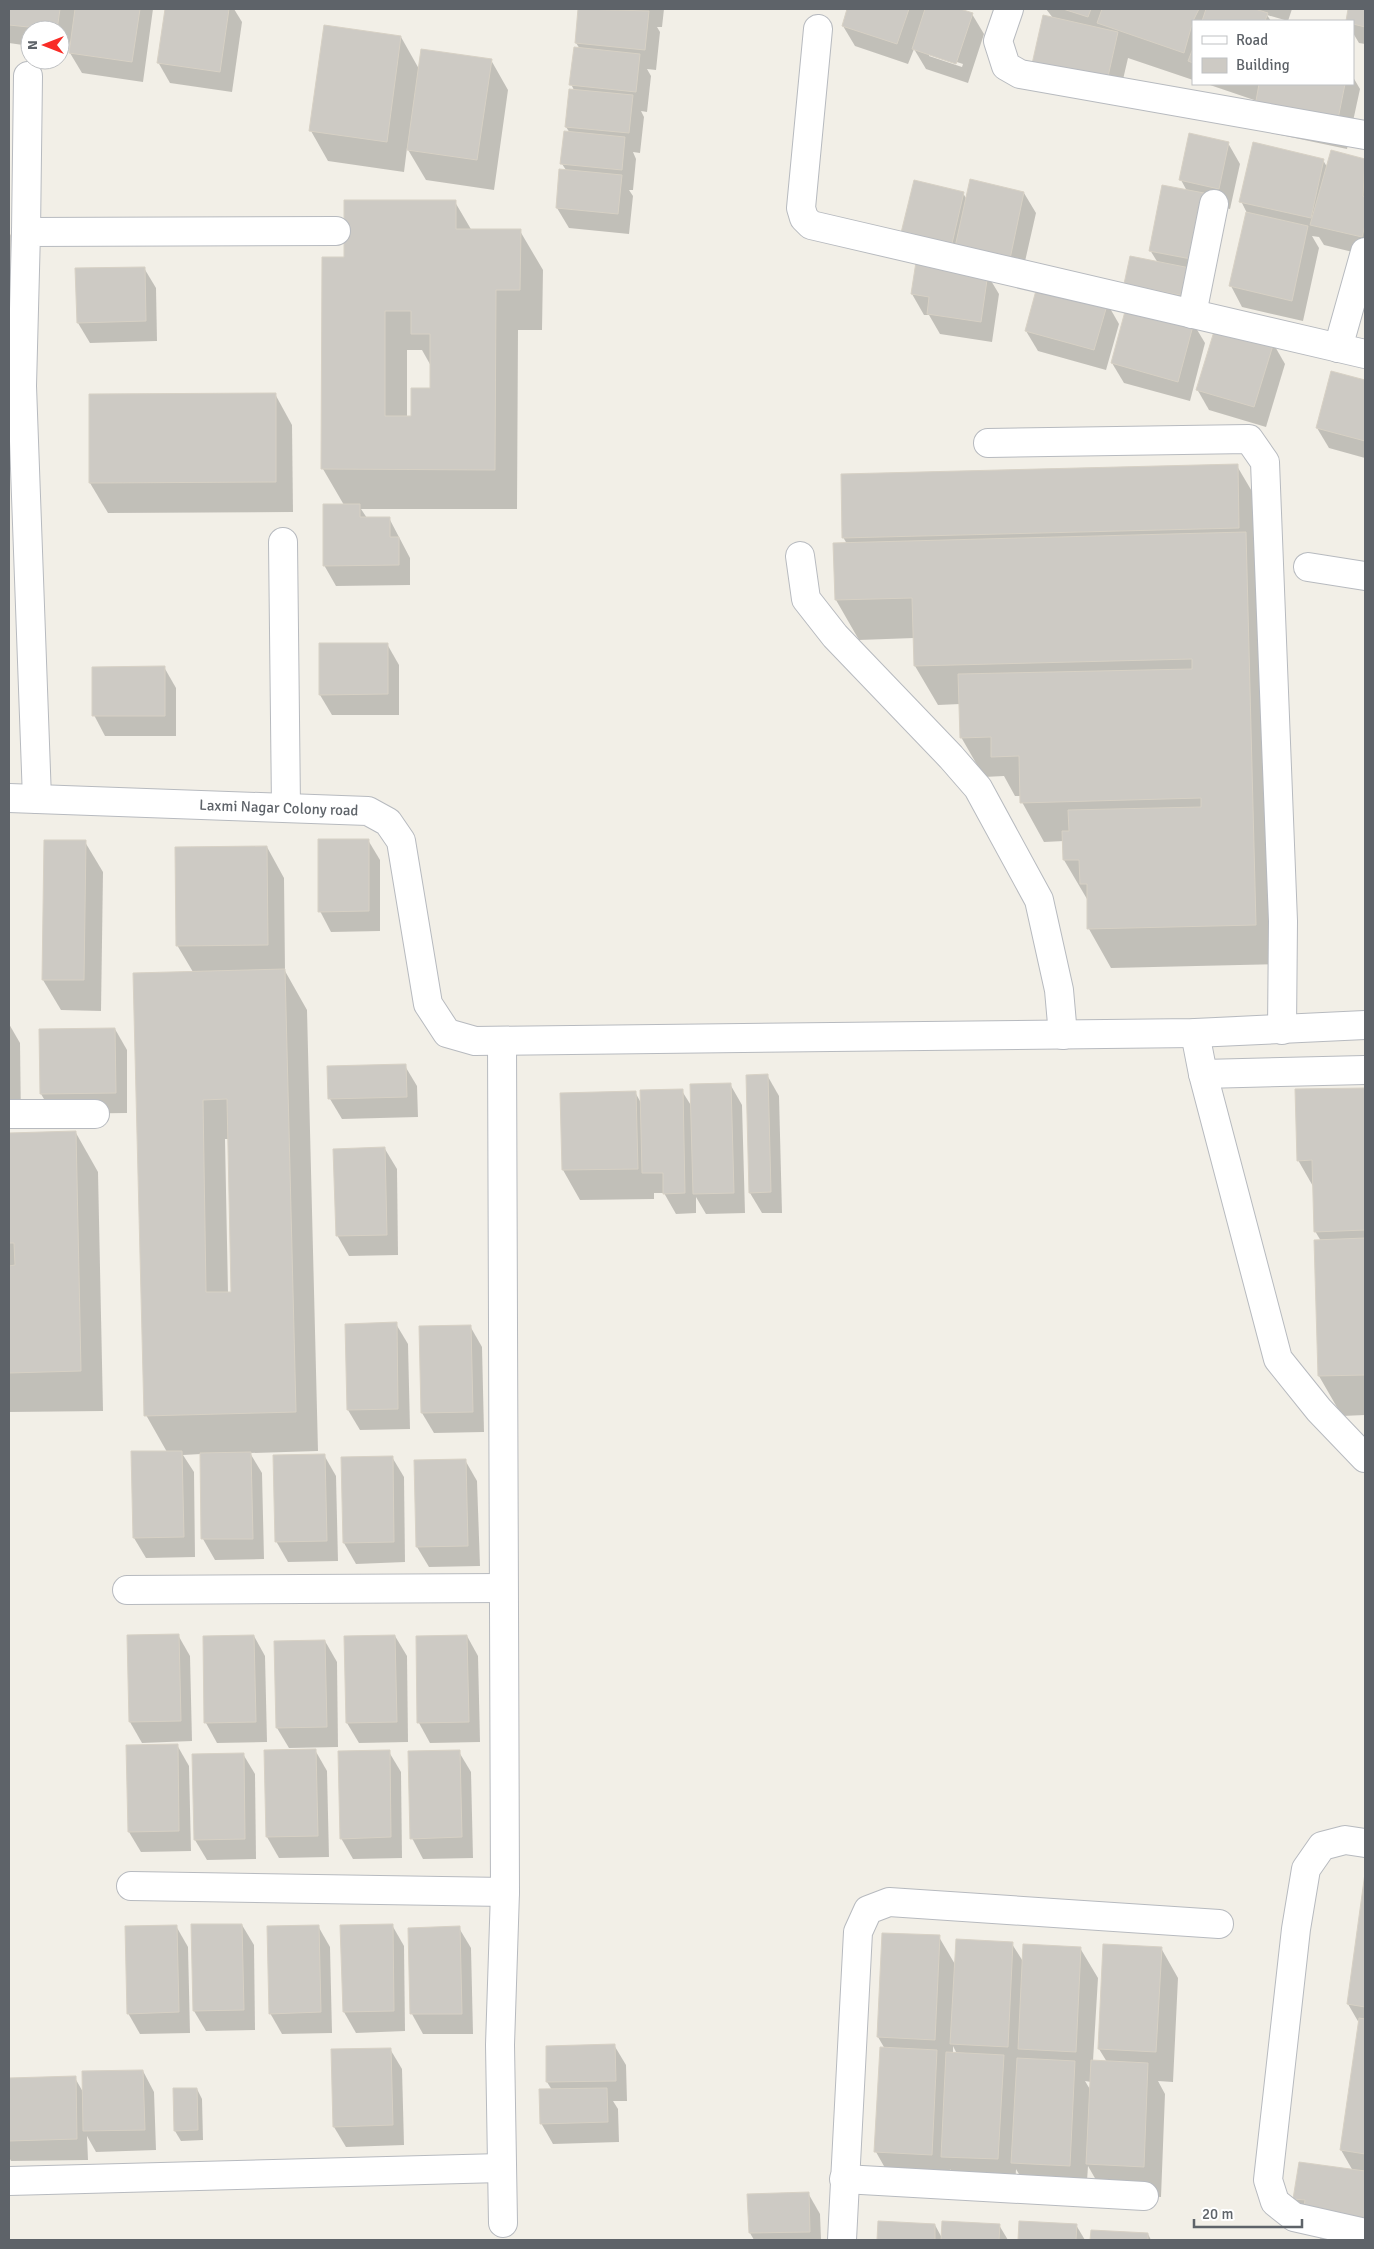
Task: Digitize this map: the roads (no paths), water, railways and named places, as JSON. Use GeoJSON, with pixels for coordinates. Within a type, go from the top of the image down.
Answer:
{"type":"FeatureCollection","features":[{"type":"Feature","properties":{"kind":"street"},"geometry":{"type":"LineString","coordinates":[[1009,9],[998,41],[1006,66],[1020,74],[1365,136]]}},
{"type":"Feature","properties":{"kind":"street"},"geometry":{"type":"LineString","coordinates":[[818,30],[801,208],[804,218],[811,225],[1365,354]]}},
{"type":"Feature","properties":{"kind":"street"},"geometry":{"type":"LineString","coordinates":[[28,76],[26,232],[15,386],[37,799]]}},
{"type":"Feature","properties":{"kind":"street"},"geometry":{"type":"LineString","coordinates":[[1192,314],[1214,204]]}},
{"type":"Feature","properties":{"kind":"street"},"geometry":{"type":"LineString","coordinates":[[26,232],[336,231]]}},
{"type":"Feature","properties":{"kind":"street"},"geometry":{"type":"LineString","coordinates":[[1338,348],[1365,252]]}},
{"type":"Feature","properties":{"kind":"street"},"geometry":{"type":"LineString","coordinates":[[988,443],[1249,439],[1265,462],[1283,921],[1282,1030]]}},
{"type":"Feature","properties":{"kind":"street"},"geometry":{"type":"LineString","coordinates":[[283,542],[286,807]]}},
{"type":"Feature","properties":{"kind":"street"},"geometry":{"type":"LineString","coordinates":[[800,556],[806,599],[835,636],[952,757],[978,788],[1035,891],[1049,936],[1059,990],[1063,1035]]}},
{"type":"Feature","properties":{"kind":"street"},"geometry":{"type":"LineString","coordinates":[[1308,567],[1365,576]]}},
{"type":"Feature","properties":{"kind":"street","name":"Laxmi Nagar Colony road"},"geometry":{"type":"LineString","coordinates":[[9,798],[368,811],[388,822],[401,842],[428,1004],[447,1033],[475,1042],[1195,1033],[1365,1025]]}},
{"type":"Feature","properties":{"kind":"street"},"geometry":{"type":"LineString","coordinates":[[1195,1033],[1203,1074],[1278,1359],[1319,1410],[1365,1458]]}},
{"type":"Feature","properties":{"kind":"street"},"geometry":{"type":"LineString","coordinates":[[502,1041],[505,1892],[500,2045],[500,2168],[503,2223]]}},
{"type":"Feature","properties":{"kind":"street"},"geometry":{"type":"LineString","coordinates":[[1203,1074],[1365,1070]]}},
{"type":"Feature","properties":{"kind":"street"},"geometry":{"type":"LineString","coordinates":[[9,1114],[95,1114]]}},
{"type":"Feature","properties":{"kind":"street"},"geometry":{"type":"LineString","coordinates":[[127,1590],[504,1588]]}},
{"type":"Feature","properties":{"kind":"street"},"geometry":{"type":"LineString","coordinates":[[1365,1843],[1346,1840],[1322,1846],[1306,1869],[1296,1929],[1268,2180],[1275,2202],[1294,2217],[1365,2233]]}},
{"type":"Feature","properties":{"kind":"street"},"geometry":{"type":"LineString","coordinates":[[131,1886],[505,1892]]}},
{"type":"Feature","properties":{"kind":"street"},"geometry":{"type":"LineString","coordinates":[[842,2240],[858,1932],[868,1910],[889,1902],[1219,1924]]}},
{"type":"Feature","properties":{"kind":"street"},"geometry":{"type":"LineString","coordinates":[[9,2180],[500,2168]]}},
{"type":"Feature","properties":{"kind":"street"},"geometry":{"type":"LineString","coordinates":[[844,2179],[1144,2196]]}}]}
